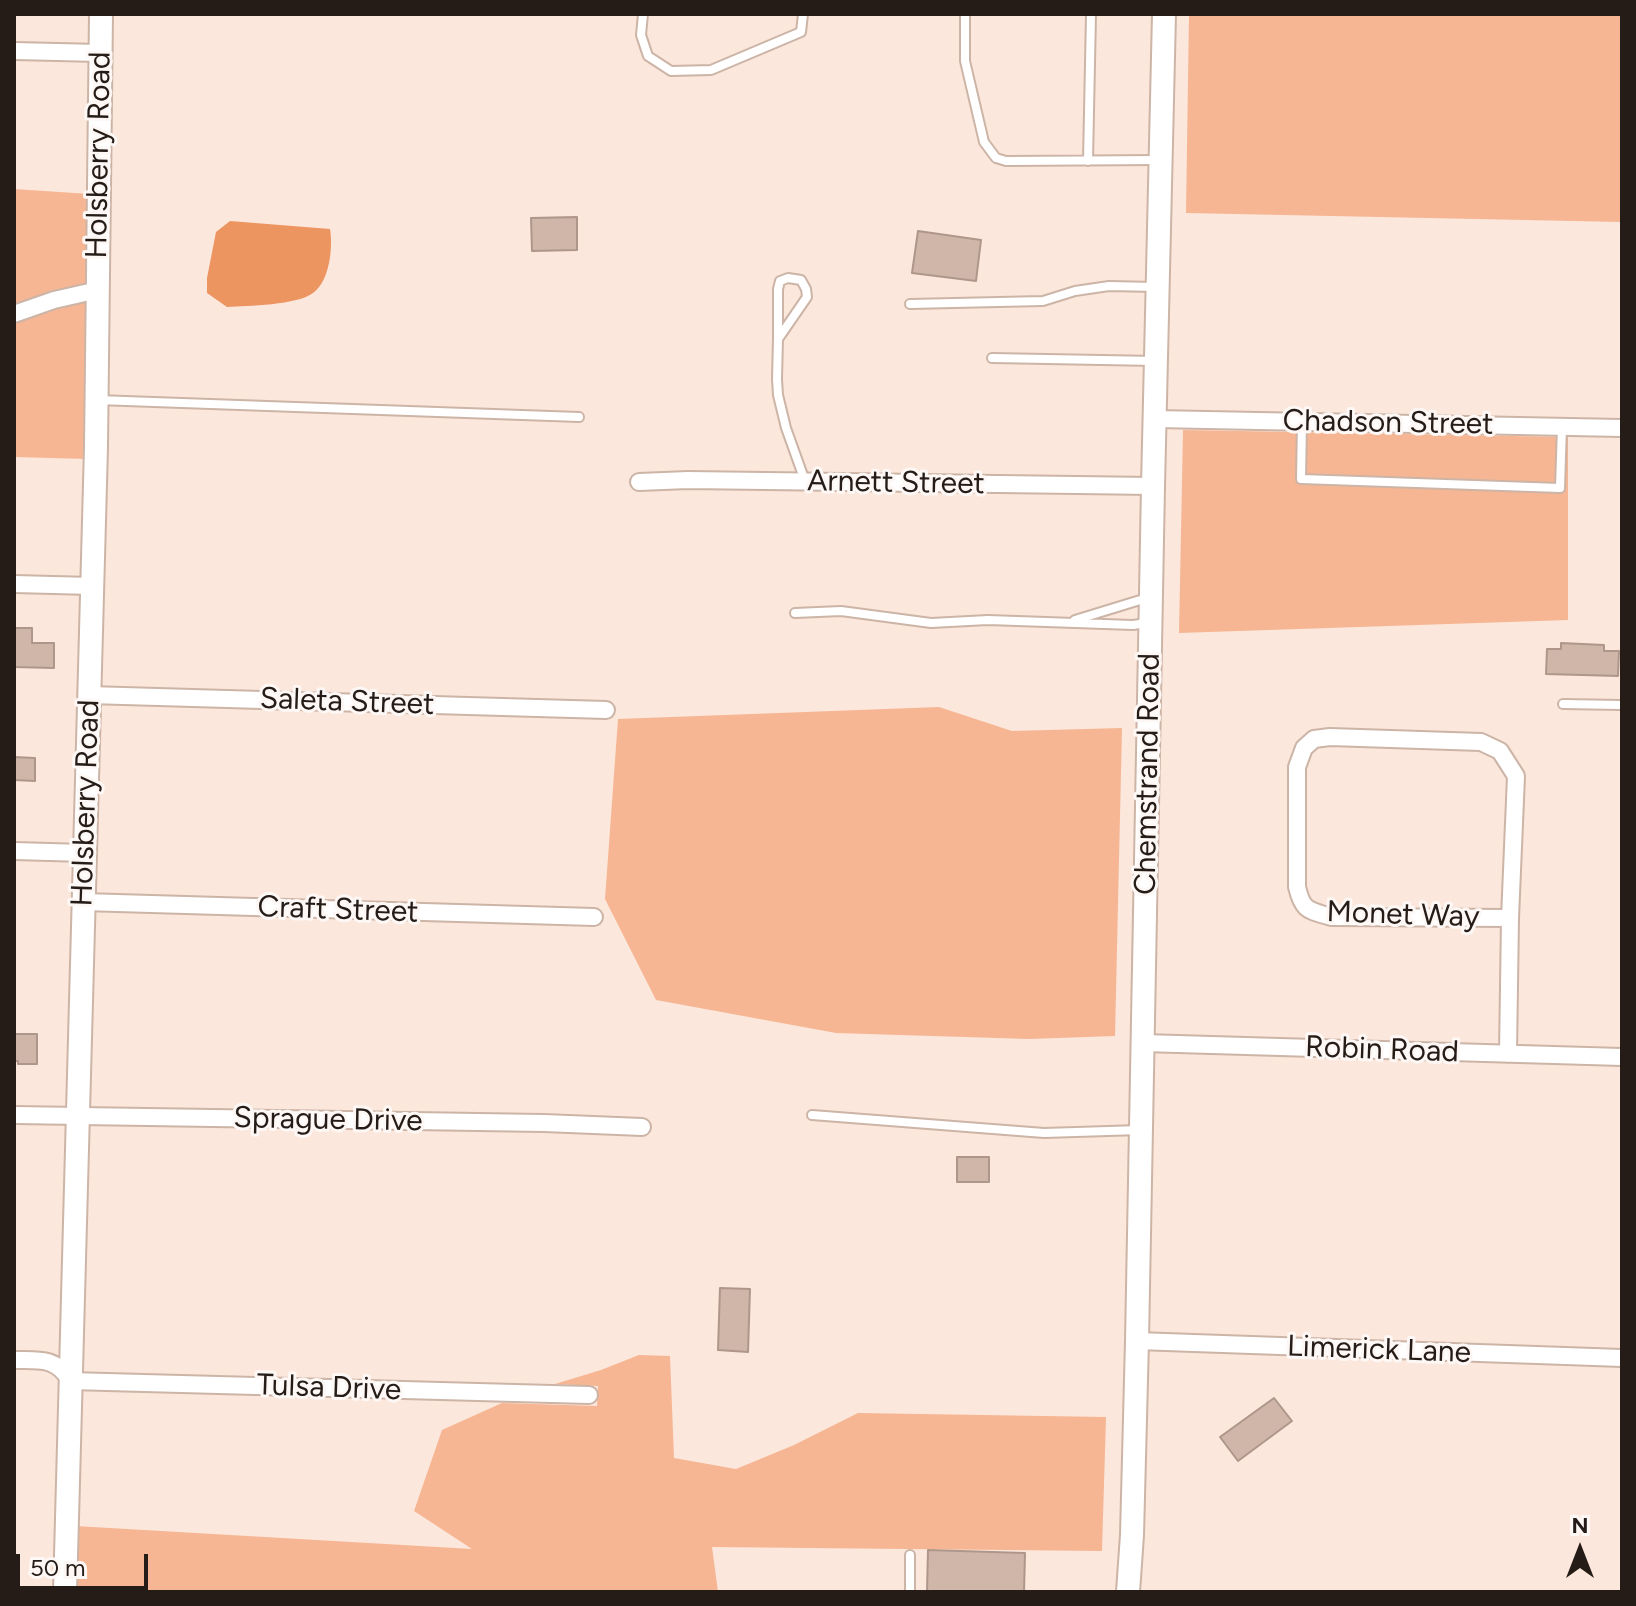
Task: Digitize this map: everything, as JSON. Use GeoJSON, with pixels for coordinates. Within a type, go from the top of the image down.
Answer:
{"type":"FeatureCollection","features":[{"type":"Feature","properties":{"kind":"street","name":"Holsberry Road"},"geometry":{"type":"LineString","coordinates":[[65,1592],[92,586],[101,14]]}},
{"type":"Feature","properties":{"kind":"street","name":"Chemstrand Road"},"geometry":{"type":"LineString","coordinates":[[1131,1592],[1164,14]]}},
{"type":"Feature","properties":{"kind":"street"},"geometry":{"type":"LineString","coordinates":[[14,51],[100,53]]}},
{"type":"Feature","properties":{"kind":"street"},"geometry":{"type":"LineString","coordinates":[[14,314],[54,300],[98,290]]}},
{"type":"Feature","properties":{"kind":"street","name":"Chadson Street"},"geometry":{"type":"LineString","coordinates":[[1155,419],[1622,428]]}},
{"type":"Feature","properties":{"kind":"street","name":"Arnett Street"},"geometry":{"type":"LineString","coordinates":[[639,482],[1153,486]]}},
{"type":"Feature","properties":{"kind":"street"},"geometry":{"type":"LineString","coordinates":[[14,584],[92,586]]}},
{"type":"Feature","properties":{"kind":"street","name":"Saleta Street"},"geometry":{"type":"LineString","coordinates":[[89,695],[606,710]]}},
{"type":"Feature","properties":{"kind":"street","name":"Monet Way"},"geometry":{"type":"LineString","coordinates":[[1508,1054],[1516,776],[1500,751],[1481,742],[1330,737],[1314,739],[1304,748],[1297,767],[1297,887],[1301,903],[1309,910],[1331,917],[1510,918]]}},
{"type":"Feature","properties":{"kind":"street"},"geometry":{"type":"LineString","coordinates":[[14,851],[85,853]]}},
{"type":"Feature","properties":{"kind":"street","name":"Craft Street"},"geometry":{"type":"LineString","coordinates":[[83,902],[594,917]]}},
{"type":"Feature","properties":{"kind":"street","name":"Robin Road"},"geometry":{"type":"LineString","coordinates":[[1143,1043],[1622,1057]]}},
{"type":"Feature","properties":{"kind":"street","name":"Sprague Drive"},"geometry":{"type":"LineString","coordinates":[[14,1115],[642,1127]]}},
{"type":"Feature","properties":{"kind":"street","name":"Limerick Lane"},"geometry":{"type":"LineString","coordinates":[[1137,1341],[1622,1358]]}},
{"type":"Feature","properties":{"kind":"street"},"geometry":{"type":"LineString","coordinates":[[14,1360],[46,1361],[56,1365],[70,1381]]}},
{"type":"Feature","properties":{"kind":"street","name":"Tulsa Drive"},"geometry":{"type":"LineString","coordinates":[[70,1381],[589,1395]]}},
{"type":"Feature","properties":{"kind":"lane"},"geometry":{"type":"LineString","coordinates":[[643,14],[641,35],[648,56],[671,71],[711,70],[801,32],[803,14]]}},
{"type":"Feature","properties":{"kind":"lane"},"geometry":{"type":"LineString","coordinates":[[965,14],[965,61],[984,142],[996,158],[1006,161],[1161,160]]}},
{"type":"Feature","properties":{"kind":"lane"},"geometry":{"type":"LineString","coordinates":[[1088,161],[1091,14]]}},
{"type":"Feature","properties":{"kind":"lane"},"geometry":{"type":"LineString","coordinates":[[778,339],[807,297],[801,280],[788,278],[780,281],[778,289],[778,339],[778,395],[805,482]]}},
{"type":"Feature","properties":{"kind":"lane"},"geometry":{"type":"LineString","coordinates":[[910,304],[1043,301],[1075,291],[1109,286],[1158,288]]}},
{"type":"Feature","properties":{"kind":"lane"},"geometry":{"type":"LineString","coordinates":[[992,358],[1156,361]]}},
{"type":"Feature","properties":{"kind":"lane"},"geometry":{"type":"LineString","coordinates":[[96,400],[579,417]]}},
{"type":"Feature","properties":{"kind":"lane"},"geometry":{"type":"LineString","coordinates":[[1302,422],[1301,479],[1560,488],[1562,426]]}},
{"type":"Feature","properties":{"kind":"lane"},"geometry":{"type":"LineString","coordinates":[[1066,623],[1151,606]]}},
{"type":"Feature","properties":{"kind":"lane"},"geometry":{"type":"LineString","coordinates":[[795,613],[841,611],[931,623],[988,620],[1140,624],[1151,606]]}},
{"type":"Feature","properties":{"kind":"lane"},"geometry":{"type":"LineString","coordinates":[[1563,704],[1622,705]]}},
{"type":"Feature","properties":{"kind":"lane"},"geometry":{"type":"LineString","coordinates":[[812,1115],[1044,1133],[1141,1130]]}},
{"type":"Feature","properties":{"kind":"lane"},"geometry":{"type":"LineString","coordinates":[[910,1555],[910,1592]]}},
{"type":"Feature","properties":{"kind":"shaded area"},"geometry":{"type":"Polygon","coordinates":[[[1189,14],[1622,14],[1622,222],[1186,213],[1189,14]]]}},
{"type":"Feature","properties":{"kind":"shaded area"},"geometry":{"type":"Polygon","coordinates":[[[14,189],[90,194],[87,459],[14,457],[14,189]]]}},
{"type":"Feature","properties":{"kind":"shaded area"},"geometry":{"type":"Polygon","coordinates":[[[230,221],[330,229],[329,263],[319,288],[296,300],[227,307],[207,293],[216,232],[230,221]]]}},
{"type":"Feature","properties":{"kind":"shaded area"},"geometry":{"type":"Polygon","coordinates":[[[1183,430],[1568,437],[1568,620],[1179,633],[1183,430]]]}},
{"type":"Feature","properties":{"kind":"shaded area"},"geometry":{"type":"Polygon","coordinates":[[[939,707],[1012,731],[1122,728],[1115,1036],[1029,1039],[836,1033],[656,1000],[605,899],[618,719],[939,707]]]}},
{"type":"Feature","properties":{"kind":"shaded area"},"geometry":{"type":"Polygon","coordinates":[[[639,1355],[670,1356],[674,1458],[736,1469],[858,1413],[1106,1417],[1102,1551],[712,1547],[718,1592],[74,1592],[75,1526],[472,1549],[414,1511],[442,1430],[502,1403],[597,1406],[598,1386],[555,1384],[639,1355]]]}},
{"type":"Feature","properties":{"kind":"building"},"geometry":{"type":"Polygon","coordinates":[[[577,217],[577,250],[532,251],[531,218],[577,217]]]}},
{"type":"Feature","properties":{"kind":"building"},"geometry":{"type":"Polygon","coordinates":[[[918,231],[981,240],[976,281],[912,273],[918,231]]]}},
{"type":"Feature","properties":{"kind":"building"},"geometry":{"type":"Polygon","coordinates":[[[14,628],[32,628],[32,643],[54,643],[54,668],[14,667],[14,628]]]}},
{"type":"Feature","properties":{"kind":"building"},"geometry":{"type":"Polygon","coordinates":[[[1561,643],[1604,645],[1604,651],[1619,651],[1618,676],[1546,674],[1547,649],[1561,649],[1561,643]]]}},
{"type":"Feature","properties":{"kind":"building"},"geometry":{"type":"Polygon","coordinates":[[[14,757],[35,758],[35,781],[14,780],[14,757]]]}},
{"type":"Feature","properties":{"kind":"building"},"geometry":{"type":"Polygon","coordinates":[[[14,1034],[37,1034],[37,1064],[18,1064],[14,1061],[14,1034]]]}},
{"type":"Feature","properties":{"kind":"building"},"geometry":{"type":"Polygon","coordinates":[[[957,1157],[989,1157],[989,1182],[957,1182],[957,1157]]]}},
{"type":"Feature","properties":{"kind":"building"},"geometry":{"type":"Polygon","coordinates":[[[720,1288],[750,1289],[748,1352],[718,1350],[720,1288]]]}},
{"type":"Feature","properties":{"kind":"building"},"geometry":{"type":"Polygon","coordinates":[[[1274,1398],[1292,1421],[1238,1461],[1220,1437],[1274,1398]]]}},
{"type":"Feature","properties":{"kind":"building"},"geometry":{"type":"Polygon","coordinates":[[[928,1550],[1025,1553],[1024,1592],[927,1592],[928,1550]]]}}]}
